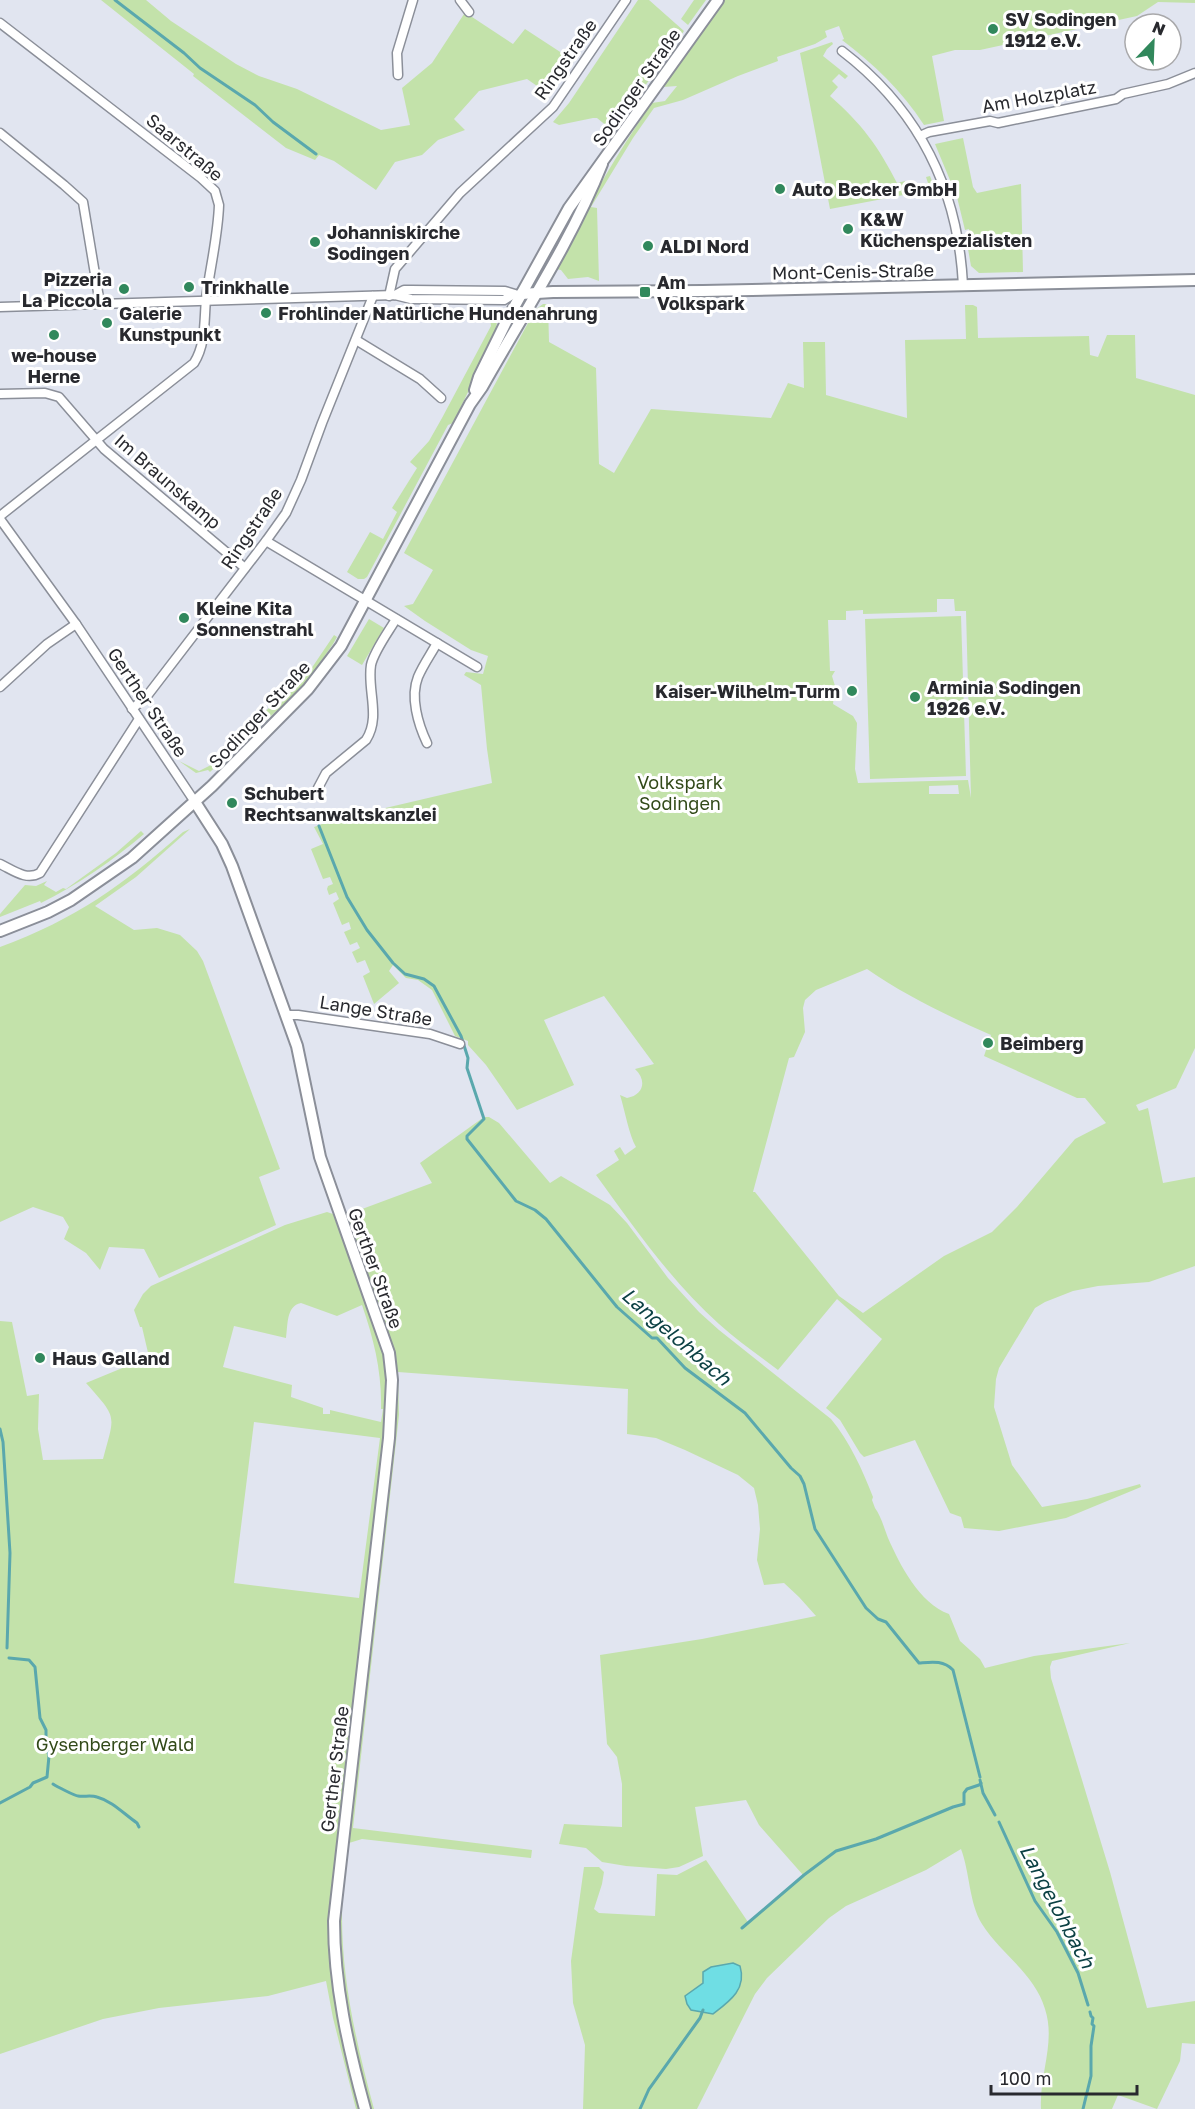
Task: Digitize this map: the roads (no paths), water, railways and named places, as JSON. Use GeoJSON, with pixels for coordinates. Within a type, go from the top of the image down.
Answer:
{"type":"FeatureCollection","features":[{"type":"Feature","properties":{"kind":"main road","name":"Sodinger Straße"},"geometry":{"type":"LineString","coordinates":[[470,404],[479,377],[516,294],[584,184],[602,164],[718,0]]}},
{"type":"Feature","properties":{"kind":"main road","name":"Sodinger Straße"},"geometry":{"type":"LineString","coordinates":[[0,931],[71,900],[132,858],[212,786],[308,689],[342,646],[470,404],[536,292],[591,190],[602,164]]}},
{"type":"Feature","properties":{"kind":"main road","name":"Mont-Cenis-Straße"},"geometry":{"type":"LineString","coordinates":[[516,294],[1195,280]]}},
{"type":"Feature","properties":{"kind":"main road","name":"Gerther Straße"},"geometry":{"type":"LineString","coordinates":[[195,802],[222,844],[232,866],[286,1015],[302,1066],[320,1157],[389,1353],[392,1380],[389,1438],[334,1921],[338,1993],[365,2109]]}},
{"type":"Feature","properties":{"kind":"street"},"geometry":{"type":"LineString","coordinates":[[398,75],[397,53],[413,0]]}},
{"type":"Feature","properties":{"kind":"street"},"geometry":{"type":"LineString","coordinates":[[460,0],[469,12]]}},
{"type":"Feature","properties":{"kind":"street","name":"Ringstraße"},"geometry":{"type":"LineString","coordinates":[[392,295],[395,269],[460,193],[553,107],[626,0]]}},
{"type":"Feature","properties":{"kind":"street","name":"Saarstraße"},"geometry":{"type":"LineString","coordinates":[[0,23],[201,178],[215,191],[218,198],[219,216],[206,301],[203,341],[200,354],[194,363],[0,517]]}},
{"type":"Feature","properties":{"kind":"street"},"geometry":{"type":"LineString","coordinates":[[842,51],[878,82],[900,108],[920,136],[938,169],[949,200],[959,245],[963,285]]}},
{"type":"Feature","properties":{"kind":"street","name":"Am Holzplatz"},"geometry":{"type":"LineString","coordinates":[[920,136],[929,132],[990,121],[998,123],[1116,99],[1123,94],[1168,84],[1195,73]]}},
{"type":"Feature","properties":{"kind":"street"},"geometry":{"type":"LineString","coordinates":[[0,133],[83,202],[99,304]]}},
{"type":"Feature","properties":{"kind":"street","name":"Mont-Cenis-Straße"},"geometry":{"type":"LineString","coordinates":[[0,307],[373,296],[392,295],[404,290],[505,291],[516,294]]}},
{"type":"Feature","properties":{"kind":"street","name":"Ringstraße"},"geometry":{"type":"LineString","coordinates":[[132,709],[147,696],[286,513],[302,480],[322,423],[373,296]]}},
{"type":"Feature","properties":{"kind":"street"},"geometry":{"type":"LineString","coordinates":[[356,340],[420,379],[441,398]]}},
{"type":"Feature","properties":{"kind":"street","name":"Im Braunskamp"},"geometry":{"type":"LineString","coordinates":[[0,394],[55,394],[63,400],[98,441],[245,568]]}},
{"type":"Feature","properties":{"kind":"street","name":"Gerther Straße"},"geometry":{"type":"LineString","coordinates":[[0,517],[76,624],[195,802]]}},
{"type":"Feature","properties":{"kind":"street"},"geometry":{"type":"LineString","coordinates":[[266,541],[477,667]]}},
{"type":"Feature","properties":{"kind":"street"},"geometry":{"type":"LineString","coordinates":[[318,788],[326,773],[366,740],[369,734],[373,718],[372,663],[396,619]]}},
{"type":"Feature","properties":{"kind":"street"},"geometry":{"type":"LineString","coordinates":[[0,687],[47,644],[76,624]]}},
{"type":"Feature","properties":{"kind":"street"},"geometry":{"type":"LineString","coordinates":[[427,743],[417,717],[416,688],[419,674],[437,643]]}},
{"type":"Feature","properties":{"kind":"street"},"geometry":{"type":"LineString","coordinates":[[0,864],[25,876],[33,877],[40,873],[139,719]]}},
{"type":"Feature","properties":{"kind":"street","name":"Lange Straße"},"geometry":{"type":"LineString","coordinates":[[286,1015],[430,1034],[459,1044]]}},
{"type":"Feature","properties":{"kind":"water"},"geometry":{"type":"Polygon","coordinates":[[[733,1963],[740,1966],[742,1974],[736,1994],[713,2014],[691,2010],[685,1996],[703,1983],[703,1972],[711,1967],[733,1963]]]}},
{"type":"Feature","properties":{"kind":"waterway"},"geometry":{"type":"LineString","coordinates":[[115,0],[200,68],[255,105],[273,122],[316,154]]}},
{"type":"Feature","properties":{"kind":"waterway","name":"Langelohbach"},"geometry":{"type":"LineString","coordinates":[[319,826],[347,897],[367,930],[393,963],[405,974],[424,979],[434,986],[461,1036],[468,1058],[467,1068],[484,1119],[467,1136],[467,1139],[516,1201],[535,1210],[546,1219],[617,1307],[652,1338],[657,1338],[685,1368],[745,1413],[800,1476],[815,1529],[866,1608],[878,1619],[886,1622],[919,1663],[941,1663],[953,1670],[980,1777]]}},
{"type":"Feature","properties":{"kind":"waterway"},"geometry":{"type":"LineString","coordinates":[[0,1429],[3,1442],[10,1553],[7,1648]]}},
{"type":"Feature","properties":{"kind":"waterway"},"geometry":{"type":"LineString","coordinates":[[0,1803],[47,1777],[49,1756],[46,1730],[40,1718],[35,1667],[29,1660],[9,1658]]}},
{"type":"Feature","properties":{"kind":"waterway","name":"Langelohbach"},"geometry":{"type":"LineString","coordinates":[[980,1780],[983,1793],[995,1815]]}},
{"type":"Feature","properties":{"kind":"waterway"},"geometry":{"type":"LineString","coordinates":[[742,1928],[836,1851],[876,1839],[964,1804],[964,1793],[967,1789],[981,1783]]}},
{"type":"Feature","properties":{"kind":"waterway"},"geometry":{"type":"LineString","coordinates":[[53,1784],[76,1796],[95,1796],[108,1801],[139,1827]]}},
{"type":"Feature","properties":{"kind":"waterway","name":"Langelohbach"},"geometry":{"type":"LineString","coordinates":[[999,1822],[1035,1901],[1057,1932],[1078,1973],[1088,2005]]}},
{"type":"Feature","properties":{"kind":"waterway"},"geometry":{"type":"LineString","coordinates":[[640,2109],[649,2089],[700,2018],[703,2010]]}},
{"type":"Feature","properties":{"kind":"waterway","name":"Langelohbach"},"geometry":{"type":"LineString","coordinates":[[1083,2109],[1091,2076],[1094,2026],[1090,2012]]}},
{"type":"Feature","properties":{"kind":"place","name":"SV Sodingen 1912 e.V."},"geometry":{"type":"Point","coordinates":[993,29]}},
{"type":"Feature","properties":{"kind":"place","name":"Auto Becker GmbH"},"geometry":{"type":"Point","coordinates":[780,189]}},
{"type":"Feature","properties":{"kind":"place","name":"K&W Küchenspezialisten"},"geometry":{"type":"Point","coordinates":[848,229]}},
{"type":"Feature","properties":{"kind":"place","name":"Johanniskirche Sodingen"},"geometry":{"type":"Point","coordinates":[315,242]}},
{"type":"Feature","properties":{"kind":"place","name":"ALDI Nord"},"geometry":{"type":"Point","coordinates":[648,246]}},
{"type":"Feature","properties":{"kind":"place","name":"Trinkhalle"},"geometry":{"type":"Point","coordinates":[189,287]}},
{"type":"Feature","properties":{"kind":"place","name":"Pizzeria La Piccola"},"geometry":{"type":"Point","coordinates":[124,289]}},
{"type":"Feature","properties":{"kind":"place","name":"Am Volkspark"},"geometry":{"type":"Point","coordinates":[645,292]}},
{"type":"Feature","properties":{"kind":"place","name":"Frohlinder Natürliche Hundenahrung"},"geometry":{"type":"Point","coordinates":[266,313]}},
{"type":"Feature","properties":{"kind":"place","name":"Galerie Kunstpunkt"},"geometry":{"type":"Point","coordinates":[107,323]}},
{"type":"Feature","properties":{"kind":"place","name":"we-house Herne"},"geometry":{"type":"Point","coordinates":[54,335]}},
{"type":"Feature","properties":{"kind":"place","name":"Kleine Kita Sonnenstrahl"},"geometry":{"type":"Point","coordinates":[184,618]}},
{"type":"Feature","properties":{"kind":"place","name":"Kaiser-Wilhelm-Turm"},"geometry":{"type":"Point","coordinates":[852,691]}},
{"type":"Feature","properties":{"kind":"place","name":"Arminia Sodingen 1926 e.V."},"geometry":{"type":"Point","coordinates":[915,697]}},
{"type":"Feature","properties":{"kind":"place","name":"Schubert Rechtsanwaltskanzlei"},"geometry":{"type":"Point","coordinates":[232,803]}},
{"type":"Feature","properties":{"kind":"place","name":"Beimberg"},"geometry":{"type":"Point","coordinates":[988,1043]}},
{"type":"Feature","properties":{"kind":"place","name":"Haus Galland"},"geometry":{"type":"Point","coordinates":[40,1358]}},
{"type":"Feature","properties":{"kind":"park label","name":"Volkspark Sodingen"},"geometry":{"type":"Point","coordinates":[680,792]}},
{"type":"Feature","properties":{"kind":"park label","name":"Gysenberger Wald"},"geometry":{"type":"Point","coordinates":[115,1744]}}]}
